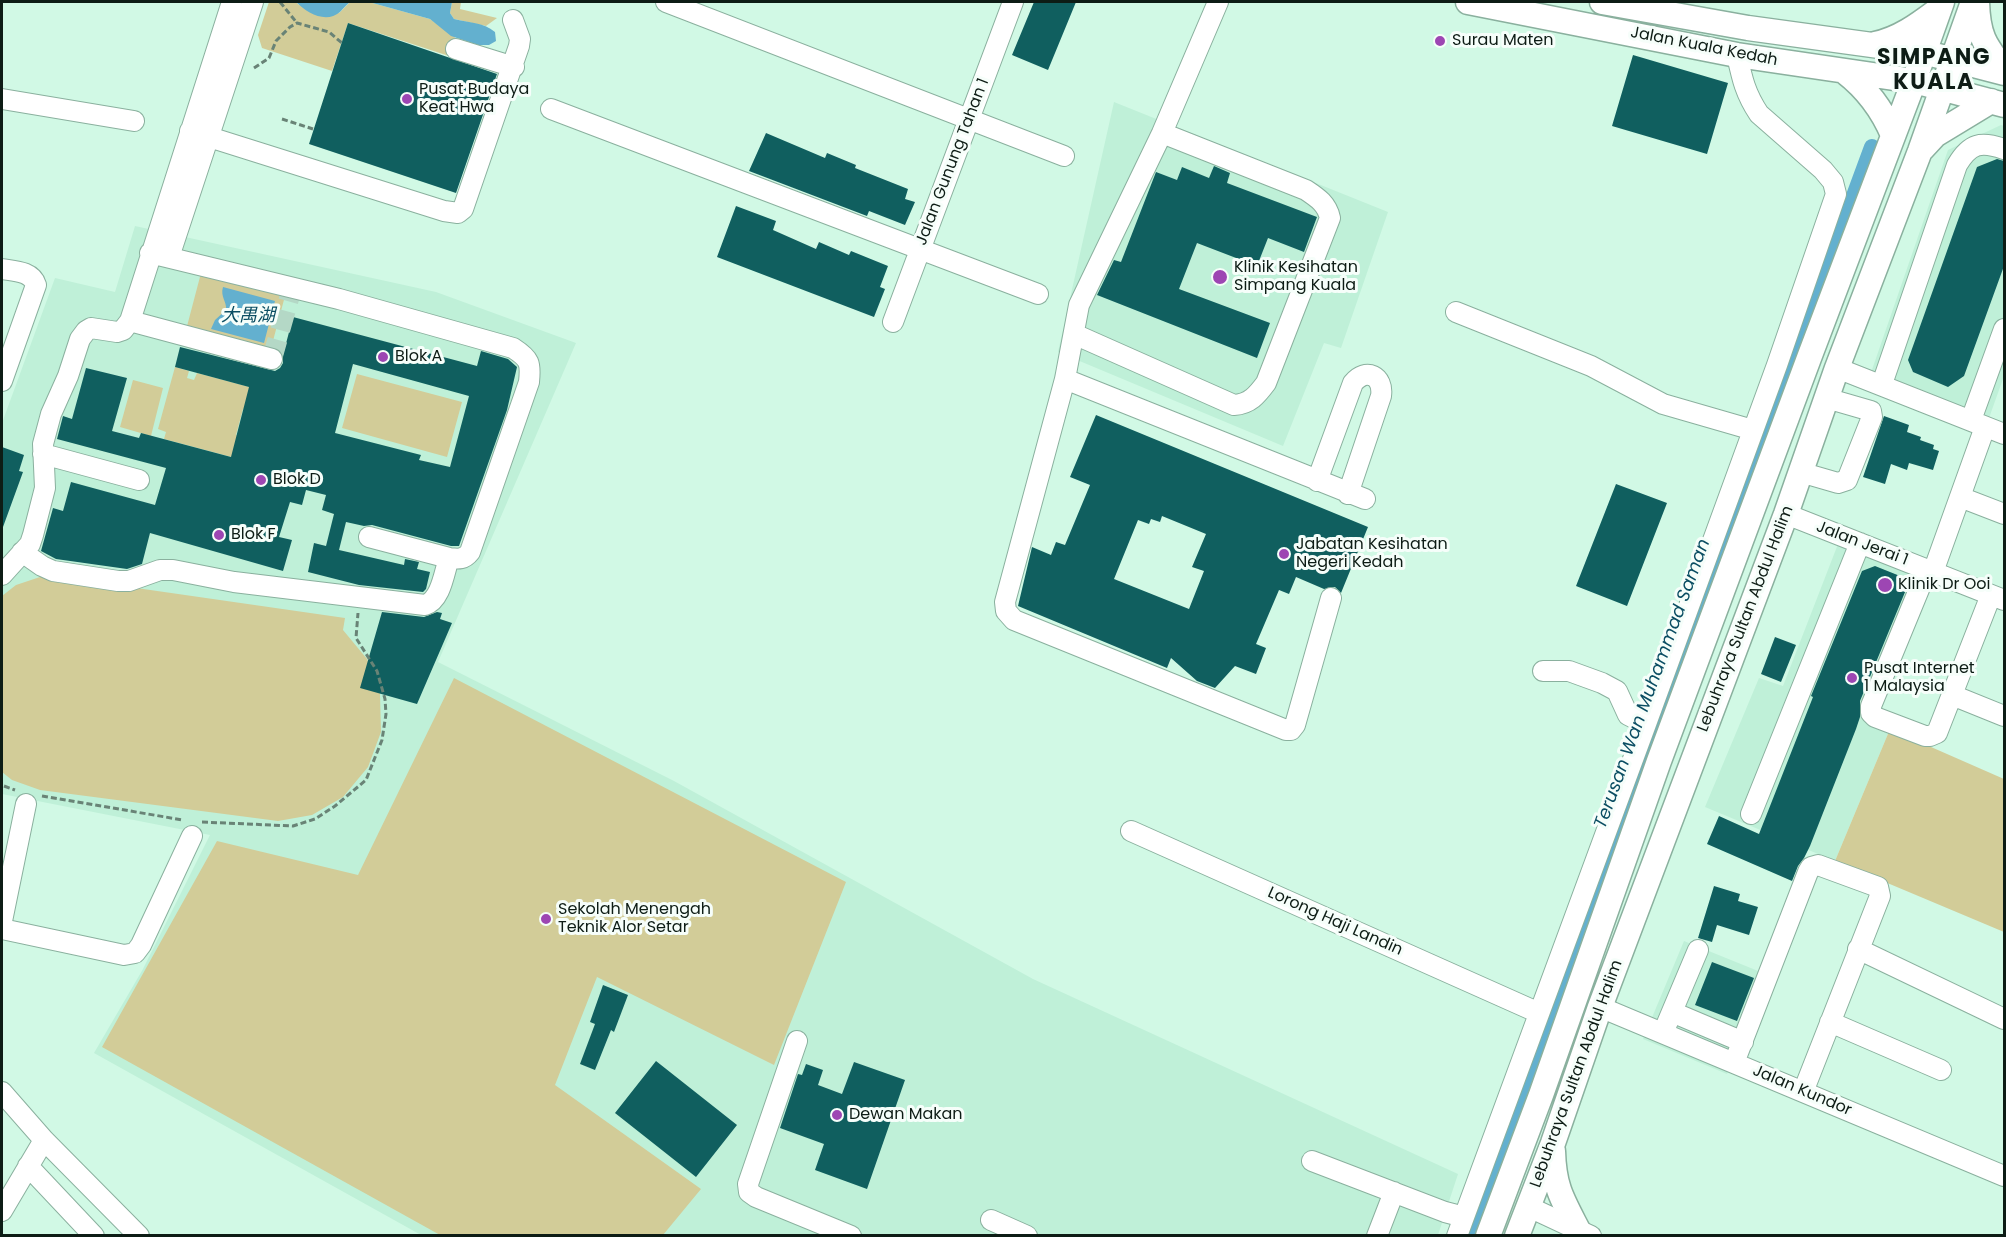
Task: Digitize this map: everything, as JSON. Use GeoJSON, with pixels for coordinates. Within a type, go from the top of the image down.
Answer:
{"type":"FeatureCollection","features":[{"type":"Feature","properties":{"kind":"main road","name":"Jalan Kuala Kedah"},"geometry":{"type":"LineString","coordinates":[[1467,2],[1737,55],[1914,81],[1998,103]]}},
{"type":"Feature","properties":{"kind":"main road","name":"Jalan Kuala Kedah"},"geometry":{"type":"LineString","coordinates":[[1602,2],[1748,28],[1923,52],[2004,72]]}},
{"type":"Feature","properties":{"kind":"main road"},"geometry":{"type":"LineString","coordinates":[[1975,2],[1978,24],[1988,50],[2004,72]]}},
{"type":"Feature","properties":{"kind":"main road","name":"Lebuhraya Sultan Abdul Halim"},"geometry":{"type":"LineString","coordinates":[[1517,1236],[1553,1143],[1600,1007],[1786,514],[1837,368],[1975,2]]}},
{"type":"Feature","properties":{"kind":"main road"},"geometry":{"type":"LineString","coordinates":[[1867,46],[1891,40],[1915,27],[1935,4]]}},
{"type":"Feature","properties":{"kind":"main road","name":"Lebuhraya Sultan Abdul Halim"},"geometry":{"type":"LineString","coordinates":[[1488,1236],[1541,1095],[1659,761],[1914,81],[1935,4]]}},
{"type":"Feature","properties":{"kind":"main road"},"geometry":{"type":"LineString","coordinates":[[1845,72],[1879,106],[1893,135]]}},
{"type":"Feature","properties":{"kind":"main road"},"geometry":{"type":"LineString","coordinates":[[1920,151],[1935,135],[1998,103]]}},
{"type":"Feature","properties":{"kind":"main road"},"geometry":{"type":"LineString","coordinates":[[1553,1143],[1554,1174],[1560,1194],[1584,1233]]}},
{"type":"Feature","properties":{"kind":"street"},"geometry":{"type":"LineString","coordinates":[[2,575],[33,535],[45,488],[43,444],[51,414],[68,376],[82,334],[91,328],[117,332],[123,330],[130,321],[159,255],[199,134],[232,2]]}},
{"type":"Feature","properties":{"kind":"street"},"geometry":{"type":"LineString","coordinates":[[199,134],[253,2]]}},
{"type":"Feature","properties":{"kind":"street"},"geometry":{"type":"LineString","coordinates":[[666,2],[1064,156]]}},
{"type":"Feature","properties":{"kind":"street","name":"Jalan Gunung Tahan 1"},"geometry":{"type":"LineString","coordinates":[[892,322],[1013,2]]}},
{"type":"Feature","properties":{"kind":"street"},"geometry":{"type":"LineString","coordinates":[[1218,2],[1162,133],[1079,304],[1065,379],[1005,602],[1006,611],[1014,620],[1286,730],[1291,730],[1295,725],[1331,598]]}},
{"type":"Feature","properties":{"kind":"street"},"geometry":{"type":"LineString","coordinates":[[199,134],[451,213],[458,213],[463,209],[513,67],[520,39],[513,20]]}},
{"type":"Feature","properties":{"kind":"street"},"geometry":{"type":"LineString","coordinates":[[456,49],[513,67]]}},
{"type":"Feature","properties":{"kind":"street"},"geometry":{"type":"LineString","coordinates":[[1457,1236],[1647,724],[1836,194],[1833,182],[1823,170],[1755,108],[1746,94],[1737,55]]}},
{"type":"Feature","properties":{"kind":"street"},"geometry":{"type":"LineString","coordinates":[[2,99],[134,121]]}},
{"type":"Feature","properties":{"kind":"street"},"geometry":{"type":"LineString","coordinates":[[551,109],[1038,294]]}},
{"type":"Feature","properties":{"kind":"street"},"geometry":{"type":"LineString","coordinates":[[1074,334],[1234,405],[1246,404],[1258,394],[1266,382],[1330,218],[1328,208],[1306,190],[1162,133]]}},
{"type":"Feature","properties":{"kind":"street"},"geometry":{"type":"LineString","coordinates":[[1882,384],[1957,165],[1964,154],[1974,146],[2004,149]]}},
{"type":"Feature","properties":{"kind":"street"},"geometry":{"type":"LineString","coordinates":[[159,255],[390,313],[513,348],[525,356],[530,367],[529,382],[470,552],[466,557],[449,558],[369,537]]}},
{"type":"Feature","properties":{"kind":"street"},"geometry":{"type":"LineString","coordinates":[[2,269],[23,273],[34,279],[35,291],[2,381]]}},
{"type":"Feature","properties":{"kind":"street"},"geometry":{"type":"LineString","coordinates":[[1456,312],[1591,366],[1663,404],[1753,430]]}},
{"type":"Feature","properties":{"kind":"street"},"geometry":{"type":"LineString","coordinates":[[130,321],[272,359]]}},
{"type":"Feature","properties":{"kind":"street"},"geometry":{"type":"LineString","coordinates":[[1998,598],[1952,695],[1937,733],[1930,736],[1924,735],[1875,717],[1871,713],[1871,706],[1960,497],[2004,329]]}},
{"type":"Feature","properties":{"kind":"street"},"geometry":{"type":"LineString","coordinates":[[1837,368],[2004,434]]}},
{"type":"Feature","properties":{"kind":"street"},"geometry":{"type":"LineString","coordinates":[[1065,379],[1356,497],[1381,396],[1380,381],[1373,376],[1365,374],[1353,383],[1317,481]]}},
{"type":"Feature","properties":{"kind":"street"},"geometry":{"type":"LineString","coordinates":[[1800,472],[1839,483],[1847,480],[1872,417],[1871,411],[1826,398]]}},
{"type":"Feature","properties":{"kind":"street"},"geometry":{"type":"LineString","coordinates":[[43,454],[139,480]]}},
{"type":"Feature","properties":{"kind":"street"},"geometry":{"type":"LineString","coordinates":[[1960,497],[2004,514]]}},
{"type":"Feature","properties":{"kind":"street","name":"Jalan Jerai 1"},"geometry":{"type":"LineString","coordinates":[[1786,514],[1998,598]]}},
{"type":"Feature","properties":{"kind":"street"},"geometry":{"type":"LineString","coordinates":[[1751,814],[1860,543]]}},
{"type":"Feature","properties":{"kind":"street"},"geometry":{"type":"LineString","coordinates":[[22,552],[53,571],[118,581],[129,581],[160,570],[173,570],[234,582],[425,605],[432,603],[437,595],[449,558]]}},
{"type":"Feature","properties":{"kind":"street"},"geometry":{"type":"LineString","coordinates":[[1543,671],[1569,671],[1602,683],[1617,691],[1628,715],[1647,724]]}},
{"type":"Feature","properties":{"kind":"street"},"geometry":{"type":"LineString","coordinates":[[1952,695],[2004,716]]}},
{"type":"Feature","properties":{"kind":"street"},"geometry":{"type":"LineString","coordinates":[[2,921],[28,797]]}},
{"type":"Feature","properties":{"kind":"street","name":"Lorong Haji Landin"},"geometry":{"type":"LineString","coordinates":[[1131,831],[1539,1012]]}},
{"type":"Feature","properties":{"kind":"street"},"geometry":{"type":"LineString","coordinates":[[2,929],[124,955],[135,953],[141,945],[192,836]]}},
{"type":"Feature","properties":{"kind":"street"},"geometry":{"type":"LineString","coordinates":[[1734,1063],[1811,867],[1818,865],[1878,887],[1880,896],[1803,1092]]}},
{"type":"Feature","properties":{"kind":"street"},"geometry":{"type":"LineString","coordinates":[[1858,949],[2004,1019]]}},
{"type":"Feature","properties":{"kind":"street"},"geometry":{"type":"LineString","coordinates":[[1663,1033],[1698,950]]}},
{"type":"Feature","properties":{"kind":"street","name":"Jalan Kundor"},"geometry":{"type":"LineString","coordinates":[[1600,1007],[2004,1176]]}},
{"type":"Feature","properties":{"kind":"street"},"geometry":{"type":"LineString","coordinates":[[1672,1012],[1743,1042]]}},
{"type":"Feature","properties":{"kind":"street"},"geometry":{"type":"LineString","coordinates":[[1830,1022],[1941,1070]]}},
{"type":"Feature","properties":{"kind":"street"},"geometry":{"type":"LineString","coordinates":[[797,1041],[748,1184],[749,1192],[756,1197],[851,1236]]}},
{"type":"Feature","properties":{"kind":"street"},"geometry":{"type":"LineString","coordinates":[[2,1092],[44,1140],[139,1236]]}},
{"type":"Feature","properties":{"kind":"street"},"geometry":{"type":"LineString","coordinates":[[2,1211],[44,1140]]}},
{"type":"Feature","properties":{"kind":"street"},"geometry":{"type":"LineString","coordinates":[[1312,1161],[1445,1212],[1464,1216]]}},
{"type":"Feature","properties":{"kind":"street"},"geometry":{"type":"LineString","coordinates":[[28,1166],[94,1236]]}},
{"type":"Feature","properties":{"kind":"street"},"geometry":{"type":"LineString","coordinates":[[1382,1234],[1394,1192]]}},
{"type":"Feature","properties":{"kind":"street"},"geometry":{"type":"LineString","coordinates":[[1529,1207],[1584,1233]]}},
{"type":"Feature","properties":{"kind":"street"},"geometry":{"type":"LineString","coordinates":[[991,1220],[1027,1236]]}},
{"type":"Feature","properties":{"kind":"path"},"geometry":{"type":"LineString","coordinates":[[280,2],[297,23],[329,32],[342,43]]}},
{"type":"Feature","properties":{"kind":"path"},"geometry":{"type":"LineString","coordinates":[[254,68],[269,58],[276,41],[287,29],[297,23]]}},
{"type":"Feature","properties":{"kind":"path"},"geometry":{"type":"LineString","coordinates":[[282,119],[313,129]]}},
{"type":"Feature","properties":{"kind":"path"},"geometry":{"type":"LineString","coordinates":[[4,786],[28,797],[191,821],[293,826],[315,819],[335,806],[366,780],[382,740],[386,714],[385,699],[376,671],[356,638],[358,612],[352,597]]}},
{"type":"Feature","properties":{"kind":"shaded area"},"geometry":{"type":"Polygon","coordinates":[[[269,2],[296,2],[299,5],[339,13],[350,2],[369,2],[430,19],[455,37],[449,56],[348,23],[332,71],[262,48],[258,35],[269,2]]]}},
{"type":"Feature","properties":{"kind":"shaded area"},"geometry":{"type":"Polygon","coordinates":[[[452,2],[461,2],[460,9],[497,18],[486,26],[454,19],[450,13],[452,2]]]}},
{"type":"Feature","properties":{"kind":"shaded area","name":"Klinik Kesihatan Simpang Kuala"},"geometry":{"type":"Polygon","coordinates":[[[1114,102],[1388,212],[1341,348],[1324,343],[1283,446],[1058,352],[1114,102]]]}},
{"type":"Feature","properties":{"kind":"shaded area"},"geometry":{"type":"Polygon","coordinates":[[[2001,125],[2004,126],[2004,376],[1989,418],[1977,432],[1865,390],[1948,150],[2001,125]]]}},
{"type":"Feature","properties":{"kind":"shaded area","name":"Sekolah Menengah Teknik Alor Setar"},"geometry":{"type":"Polygon","coordinates":[[[135,226],[436,292],[576,343],[438,662],[674,781],[1033,979],[1458,1174],[1438,1235],[421,1235],[94,1053],[143,969],[210,835],[2,794],[2,423],[55,278],[115,292],[135,226]]]}},
{"type":"Feature","properties":{"kind":"shaded area"},"geometry":{"type":"Polygon","coordinates":[[[201,273],[285,296],[270,352],[186,330],[201,273]]]}},
{"type":"Feature","properties":{"kind":"shaded area"},"geometry":{"type":"Polygon","coordinates":[[[175,367],[189,371],[187,378],[194,380],[197,373],[287,397],[243,409],[236,435],[274,446],[269,467],[164,439],[166,432],[158,429],[175,367]]]}},
{"type":"Feature","properties":{"kind":"shaded area"},"geometry":{"type":"Polygon","coordinates":[[[357,374],[462,402],[447,457],[342,428],[357,374]]]}},
{"type":"Feature","properties":{"kind":"shaded area"},"geometry":{"type":"Polygon","coordinates":[[[133,380],[163,388],[151,436],[120,427],[133,380]]]}},
{"type":"Feature","properties":{"kind":"shaded area"},"geometry":{"type":"Polygon","coordinates":[[[1838,544],[1920,576],[1864,718],[1890,729],[1835,861],[1705,807],[1759,678],[1783,686],[1838,544]]]}},
{"type":"Feature","properties":{"kind":"shaded area"},"geometry":{"type":"Polygon","coordinates":[[[46,575],[345,618],[343,630],[367,659],[380,694],[381,732],[368,767],[343,797],[312,815],[278,821],[40,790],[12,780],[2,772],[2,596],[16,585],[46,575]]]}},
{"type":"Feature","properties":{"kind":"shaded area"},"geometry":{"type":"Polygon","coordinates":[[[454,678],[846,882],[774,1065],[597,977],[555,1085],[701,1189],[663,1235],[440,1235],[102,1047],[217,841],[358,875],[454,678]]]}},
{"type":"Feature","properties":{"kind":"shaded area"},"geometry":{"type":"Polygon","coordinates":[[[1890,729],[2004,779],[2004,932],[1835,861],[1890,729]]]}},
{"type":"Feature","properties":{"kind":"shaded area"},"geometry":{"type":"Polygon","coordinates":[[[1684,941],[1768,975],[1727,1074],[1643,1039],[1684,941]]]}},
{"type":"Feature","properties":{"kind":"water"},"geometry":{"type":"Polygon","coordinates":[[[296,2],[350,2],[335,15],[323,17],[311,13],[296,2]]]}},
{"type":"Feature","properties":{"kind":"water"},"geometry":{"type":"Polygon","coordinates":[[[369,2],[452,2],[450,13],[454,19],[490,29],[495,32],[496,41],[489,45],[478,45],[451,36],[430,19],[369,2]]]}},
{"type":"Feature","properties":{"kind":"water","name":"大禺湖"},"geometry":{"type":"Polygon","coordinates":[[[223,287],[275,301],[264,343],[211,329],[215,320],[226,310],[222,294],[223,287]]]}},
{"type":"Feature","properties":{"kind":"building"},"geometry":{"type":"Polygon","coordinates":[[[1034,2],[1076,2],[1048,70],[1012,55],[1034,2]]]}},
{"type":"Feature","properties":{"kind":"building","name":"Pusat Budaya Keat Hwa"},"geometry":{"type":"Polygon","coordinates":[[[348,23],[497,74],[456,193],[309,144],[348,23]]]}},
{"type":"Feature","properties":{"kind":"building"},"geometry":{"type":"Polygon","coordinates":[[[1633,55],[1728,83],[1707,154],[1612,126],[1633,55]]]}},
{"type":"Feature","properties":{"kind":"building"},"geometry":{"type":"Polygon","coordinates":[[[766,133],[825,158],[827,153],[856,165],[855,168],[908,189],[905,199],[915,202],[905,225],[869,211],[867,216],[749,171],[766,133]]]}},
{"type":"Feature","properties":{"kind":"building"},"geometry":{"type":"Polygon","coordinates":[[[1997,159],[2004,161],[2004,266],[1964,376],[1948,387],[1913,372],[1908,360],[1977,167],[1997,159]]]}},
{"type":"Feature","properties":{"kind":"building"},"geometry":{"type":"Polygon","coordinates":[[[1214,166],[1230,173],[1227,183],[1317,217],[1304,252],[1268,238],[1257,266],[1197,243],[1179,289],[1270,323],[1257,358],[1097,295],[1114,260],[1121,262],[1156,172],[1177,180],[1182,167],[1209,178],[1214,166]]]}},
{"type":"Feature","properties":{"kind":"building"},"geometry":{"type":"Polygon","coordinates":[[[736,206],[776,221],[773,230],[816,249],[819,242],[849,255],[851,251],[888,266],[880,287],[885,289],[874,317],[717,257],[736,206]]]}},
{"type":"Feature","properties":{"kind":"building"},"geometry":{"type":"Polygon","coordinates":[[[293,317],[477,366],[481,351],[508,359],[517,367],[507,410],[459,546],[451,546],[372,525],[364,526],[346,522],[339,550],[404,565],[405,559],[419,562],[417,569],[430,572],[426,589],[423,592],[359,585],[308,572],[314,543],[326,546],[334,514],[322,510],[326,495],[306,490],[302,505],[290,502],[279,537],[292,540],[283,571],[150,533],[142,564],[127,569],[56,559],[41,551],[53,508],[63,511],[71,482],[155,505],[166,468],[57,439],[63,416],[72,419],[86,368],[127,378],[112,431],[139,438],[141,433],[231,457],[249,387],[175,367],[180,347],[275,371],[283,363],[293,317]],[[353,364],[335,433],[421,455],[419,460],[450,467],[469,396],[353,364]]]}},
{"type":"Feature","properties":{"kind":"building","name":"Jabatan Kesihatan Negeri Kedah"},"geometry":{"type":"Polygon","coordinates":[[[1096,415],[1368,527],[1341,593],[1335,587],[1324,589],[1296,577],[1289,594],[1279,590],[1256,644],[1266,648],[1256,674],[1235,666],[1215,688],[1197,681],[1171,658],[1167,668],[1018,606],[1032,547],[1051,555],[1056,542],[1065,545],[1090,485],[1070,477],[1096,415]],[[1162,516],[1160,522],[1151,519],[1149,524],[1138,520],[1114,579],[1189,609],[1204,571],[1192,567],[1206,534],[1162,516]]]}},
{"type":"Feature","properties":{"kind":"building"},"geometry":{"type":"Polygon","coordinates":[[[1884,416],[1909,425],[1907,432],[1934,445],[1933,449],[1939,451],[1933,470],[1909,463],[1907,470],[1891,464],[1885,484],[1863,477],[1884,416]]]}},
{"type":"Feature","properties":{"kind":"building"},"geometry":{"type":"Polygon","coordinates":[[[2,447],[24,455],[19,471],[23,472],[3,527],[2,527],[2,447]]]}},
{"type":"Feature","properties":{"kind":"building"},"geometry":{"type":"Polygon","coordinates":[[[1616,484],[1667,503],[1627,606],[1576,586],[1616,484]]]}},
{"type":"Feature","properties":{"kind":"building"},"geometry":{"type":"Polygon","coordinates":[[[1875,566],[1910,580],[1860,701],[1860,717],[1856,729],[1810,846],[1792,881],[1707,844],[1719,816],[1759,834],[1813,697],[1811,696],[1862,571],[1875,566]]]}},
{"type":"Feature","properties":{"kind":"building"},"geometry":{"type":"Polygon","coordinates":[[[382,612],[424,617],[437,612],[442,613],[440,619],[452,623],[417,704],[360,688],[382,612]]]}},
{"type":"Feature","properties":{"kind":"building"},"geometry":{"type":"Polygon","coordinates":[[[1775,637],[1796,645],[1781,682],[1761,674],[1775,637]]]}},
{"type":"Feature","properties":{"kind":"building"},"geometry":{"type":"Polygon","coordinates":[[[1714,886],[1740,894],[1738,901],[1758,907],[1749,935],[1717,925],[1712,942],[1698,938],[1714,886]]]}},
{"type":"Feature","properties":{"kind":"building"},"geometry":{"type":"Polygon","coordinates":[[[1712,962],[1754,978],[1737,1021],[1695,1005],[1712,962]]]}},
{"type":"Feature","properties":{"kind":"building"},"geometry":{"type":"Polygon","coordinates":[[[603,985],[628,995],[614,1032],[611,1030],[595,1070],[580,1064],[595,1024],[590,1022],[603,985]]]}},
{"type":"Feature","properties":{"kind":"building"},"geometry":{"type":"Polygon","coordinates":[[[656,1061],[737,1125],[696,1177],[615,1113],[656,1061]]]}},
{"type":"Feature","properties":{"kind":"building","name":"Dewan Makan"},"geometry":{"type":"Polygon","coordinates":[[[854,1062],[905,1080],[867,1189],[815,1170],[824,1144],[780,1128],[798,1074],[802,1075],[806,1064],[823,1070],[818,1085],[842,1094],[854,1062]]]}},
{"type":"Feature","properties":{"kind":"waterway","name":"Terusan Wan Muhammad Saman"},"geometry":{"type":"LineString","coordinates":[[1470,1236],[1872,147]]}},
{"type":"Feature","properties":{"kind":"tunnel"},"geometry":{"type":"LineString","coordinates":[[272,359],[292,288]]}},
{"type":"Feature","properties":{"kind":"place","name":"Surau Maten"},"geometry":{"type":"Point","coordinates":[1440,41]}},
{"type":"Feature","properties":{"kind":"place","name":"Pusat Budaya Keat Hwa"},"geometry":{"type":"Point","coordinates":[407,99]}},
{"type":"Feature","properties":{"kind":"place","name":"Klinik Kesihatan Simpang Kuala"},"geometry":{"type":"Point","coordinates":[1220,277]}},
{"type":"Feature","properties":{"kind":"place","name":"Blok A"},"geometry":{"type":"Point","coordinates":[383,357]}},
{"type":"Feature","properties":{"kind":"place","name":"Blok D"},"geometry":{"type":"Point","coordinates":[261,480]}},
{"type":"Feature","properties":{"kind":"place","name":"Blok F"},"geometry":{"type":"Point","coordinates":[219,535]}},
{"type":"Feature","properties":{"kind":"place","name":"Jabatan Kesihatan Negeri Kedah"},"geometry":{"type":"Point","coordinates":[1284,554]}},
{"type":"Feature","properties":{"kind":"place","name":"Klinik Dr Ooi"},"geometry":{"type":"Point","coordinates":[1885,585]}},
{"type":"Feature","properties":{"kind":"place","name":"Pusat Internet 1 Malaysia"},"geometry":{"type":"Point","coordinates":[1852,678]}},
{"type":"Feature","properties":{"kind":"place","name":"Sekolah Menengah Teknik Alor Setar"},"geometry":{"type":"Point","coordinates":[546,919]}},
{"type":"Feature","properties":{"kind":"place","name":"Dewan Makan"},"geometry":{"type":"Point","coordinates":[837,1115]}},
{"type":"Feature","properties":{"kind":"district","name":"SIMPANG KUALA"},"geometry":{"type":"Point","coordinates":[1934,70]}}]}
